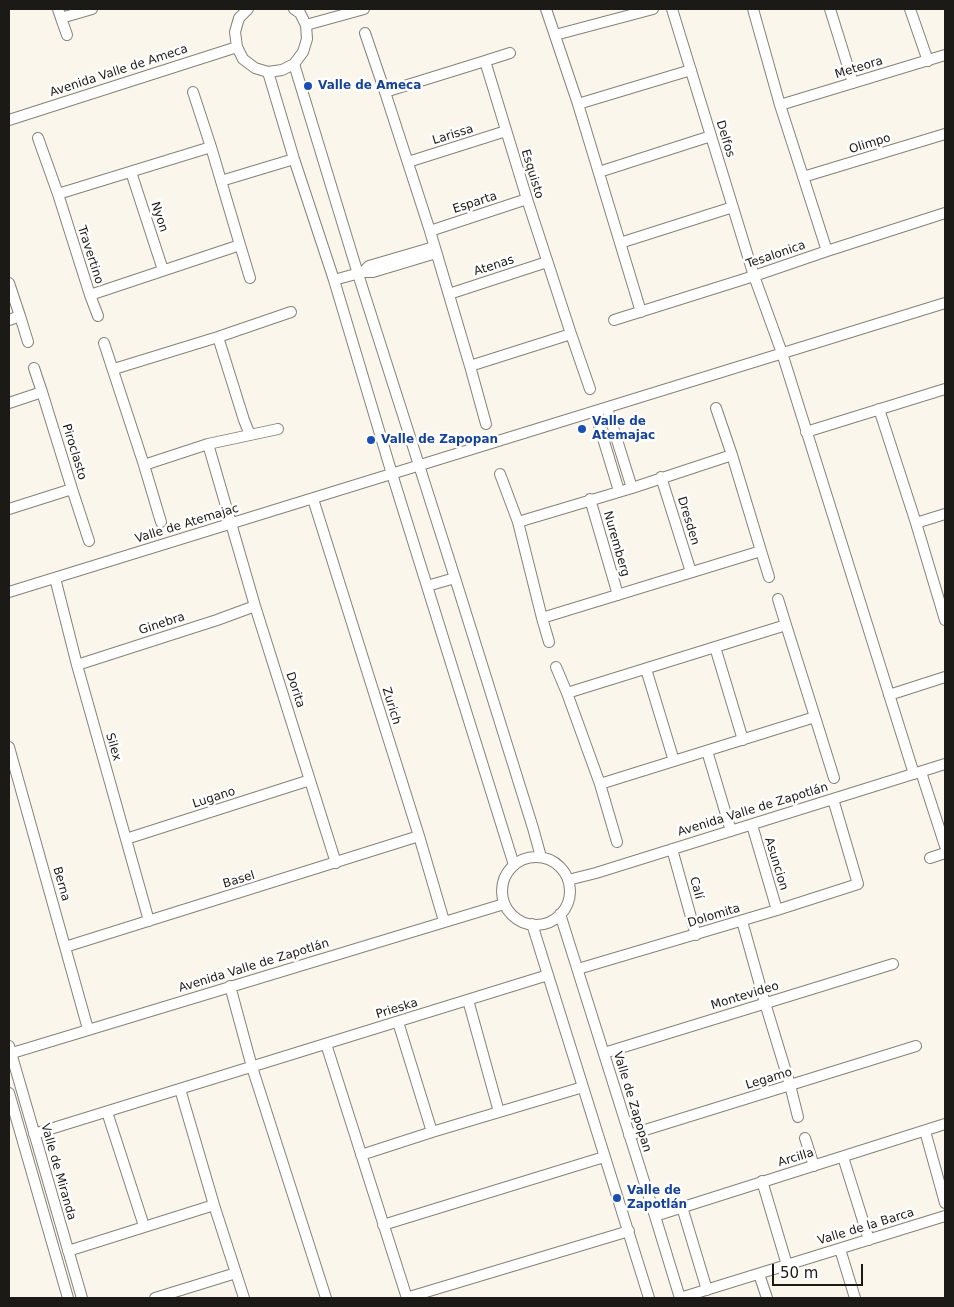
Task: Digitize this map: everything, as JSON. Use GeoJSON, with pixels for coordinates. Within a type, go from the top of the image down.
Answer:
{"type":"FeatureCollection","features":[{"type":"Feature","properties":{"kind":"street"},"geometry":{"type":"LineString","coordinates":[[67,36],[60,13],[92,9]]}},
{"type":"Feature","properties":{"kind":"street"},"geometry":{"type":"LineString","coordinates":[[248,9],[240,18],[235,32],[236,47],[243,59],[255,68],[268,72],[282,70],[294,64],[304,52],[307,39],[306,24],[300,14],[294,9]]}},
{"type":"Feature","properties":{"kind":"street"},"geometry":{"type":"LineString","coordinates":[[306,24],[364,9]]}},
{"type":"Feature","properties":{"kind":"street"},"geometry":{"type":"LineString","coordinates":[[546,9],[578,104],[641,312]]}},
{"type":"Feature","properties":{"kind":"street"},"geometry":{"type":"LineString","coordinates":[[554,35],[653,9]]}},
{"type":"Feature","properties":{"kind":"street","name":"Delfos"},"geometry":{"type":"LineString","coordinates":[[672,9],[754,276],[782,353],[888,695],[945,846]]}},
{"type":"Feature","properties":{"kind":"street"},"geometry":{"type":"LineString","coordinates":[[753,9],[780,106],[827,251]]}},
{"type":"Feature","properties":{"kind":"street"},"geometry":{"type":"LineString","coordinates":[[830,9],[853,83]]}},
{"type":"Feature","properties":{"kind":"street"},"geometry":{"type":"LineString","coordinates":[[910,9],[928,60]]}},
{"type":"Feature","properties":{"kind":"street"},"geometry":{"type":"LineString","coordinates":[[365,33],[430,231],[486,424]]}},
{"type":"Feature","properties":{"kind":"street","name":"Avenida Valle de Ameca"},"geometry":{"type":"LineString","coordinates":[[9,120],[236,47]]}},
{"type":"Feature","properties":{"kind":"street"},"geometry":{"type":"LineString","coordinates":[[385,92],[510,53]]}},
{"type":"Feature","properties":{"kind":"street","name":"Meteora"},"geometry":{"type":"LineString","coordinates":[[780,106],[945,55]]}},
{"type":"Feature","properties":{"kind":"street","name":"Esquisto"},"geometry":{"type":"LineString","coordinates":[[484,61],[547,262],[590,389]]}},
{"type":"Feature","properties":{"kind":"street"},"geometry":{"type":"LineString","coordinates":[[294,64],[361,273],[541,857]]}},
{"type":"Feature","properties":{"kind":"street"},"geometry":{"type":"LineString","coordinates":[[578,104],[691,70]]}},
{"type":"Feature","properties":{"kind":"street"},"geometry":{"type":"LineString","coordinates":[[268,72],[514,865]]}},
{"type":"Feature","properties":{"kind":"street"},"geometry":{"type":"LineString","coordinates":[[193,92],[250,278]]}},
{"type":"Feature","properties":{"kind":"street","name":"Larissa"},"geometry":{"type":"LineString","coordinates":[[408,162],[506,132]]}},
{"type":"Feature","properties":{"kind":"street","name":"Olimpo"},"geometry":{"type":"LineString","coordinates":[[803,177],[945,134]]}},
{"type":"Feature","properties":{"kind":"street"},"geometry":{"type":"LineString","coordinates":[[599,172],[711,136]]}},
{"type":"Feature","properties":{"kind":"street","name":"Travertino"},"geometry":{"type":"LineString","coordinates":[[38,138],[90,295],[240,245]]}},
{"type":"Feature","properties":{"kind":"street"},"geometry":{"type":"LineString","coordinates":[[58,194],[211,147]]}},
{"type":"Feature","properties":{"kind":"street"},"geometry":{"type":"LineString","coordinates":[[221,181],[294,159]]}},
{"type":"Feature","properties":{"kind":"street","name":"Nyon"},"geometry":{"type":"LineString","coordinates":[[131,172],[163,270]]}},
{"type":"Feature","properties":{"kind":"street","name":"Esparta"},"geometry":{"type":"LineString","coordinates":[[430,231],[527,200]]}},
{"type":"Feature","properties":{"kind":"street"},"geometry":{"type":"LineString","coordinates":[[620,243],[733,207]]}},
{"type":"Feature","properties":{"kind":"street","name":"Tesalonica"},"geometry":{"type":"LineString","coordinates":[[614,320],[945,213]]}},
{"type":"Feature","properties":{"kind":"street"},"geometry":{"type":"LineString","coordinates":[[334,280],[373,272],[435,250]]}},
{"type":"Feature","properties":{"kind":"street","name":"Atenas"},"geometry":{"type":"LineString","coordinates":[[449,294],[547,262]]}},
{"type":"Feature","properties":{"kind":"street"},"geometry":{"type":"LineString","coordinates":[[9,283],[28,342]]}},
{"type":"Feature","properties":{"kind":"street"},"geometry":{"type":"LineString","coordinates":[[90,295],[98,316]]}},
{"type":"Feature","properties":{"kind":"street","name":"Valle de Atemajac"},"geometry":{"type":"LineString","coordinates":[[9,592],[945,303]]}},
{"type":"Feature","properties":{"kind":"street"},"geometry":{"type":"LineString","coordinates":[[114,369],[291,312]]}},
{"type":"Feature","properties":{"kind":"street"},"geometry":{"type":"LineString","coordinates":[[9,320],[20,316]]}},
{"type":"Feature","properties":{"kind":"street"},"geometry":{"type":"LineString","coordinates":[[470,366],[571,334]]}},
{"type":"Feature","properties":{"kind":"street"},"geometry":{"type":"LineString","coordinates":[[218,337],[250,435]]}},
{"type":"Feature","properties":{"kind":"street"},"geometry":{"type":"LineString","coordinates":[[104,343],[114,369],[161,522]]}},
{"type":"Feature","properties":{"kind":"street","name":"Piroclasto"},"geometry":{"type":"LineString","coordinates":[[9,509],[72,489],[34,368]]}},
{"type":"Feature","properties":{"kind":"street"},"geometry":{"type":"LineString","coordinates":[[806,432],[945,389]]}},
{"type":"Feature","properties":{"kind":"street"},"geometry":{"type":"LineString","coordinates":[[9,403],[42,392]]}},
{"type":"Feature","properties":{"kind":"street"},"geometry":{"type":"LineString","coordinates":[[607,408],[632,488]]}},
{"type":"Feature","properties":{"kind":"street"},"geometry":{"type":"LineString","coordinates":[[716,408],[769,577]]}},
{"type":"Feature","properties":{"kind":"street"},"geometry":{"type":"LineString","coordinates":[[879,408],[942,597],[945,620]]}},
{"type":"Feature","properties":{"kind":"street"},"geometry":{"type":"LineString","coordinates":[[595,412],[619,492]]}},
{"type":"Feature","properties":{"kind":"street"},"geometry":{"type":"LineString","coordinates":[[144,465],[208,444],[278,429]]}},
{"type":"Feature","properties":{"kind":"street","name":"Dorita"},"geometry":{"type":"LineString","coordinates":[[208,444],[255,606],[336,863]]}},
{"type":"Feature","properties":{"kind":"street"},"geometry":{"type":"LineString","coordinates":[[518,522],[632,488],[732,455]]}},
{"type":"Feature","properties":{"kind":"street"},"geometry":{"type":"LineString","coordinates":[[500,474],[518,522],[549,642]]}},
{"type":"Feature","properties":{"kind":"street","name":"Dresden"},"geometry":{"type":"LineString","coordinates":[[661,477],[690,572]]}},
{"type":"Feature","properties":{"kind":"street"},"geometry":{"type":"LineString","coordinates":[[72,489],[90,541]]}},
{"type":"Feature","properties":{"kind":"street","name":"Zurich"},"geometry":{"type":"LineString","coordinates":[[313,499],[444,921]]}},
{"type":"Feature","properties":{"kind":"street","name":"Nuremberg"},"geometry":{"type":"LineString","coordinates":[[590,499],[618,595]]}},
{"type":"Feature","properties":{"kind":"street"},"geometry":{"type":"LineString","coordinates":[[916,523],[945,514]]}},
{"type":"Feature","properties":{"kind":"street"},"geometry":{"type":"LineString","coordinates":[[542,618],[761,551]]}},
{"type":"Feature","properties":{"kind":"street","name":"Silex"},"geometry":{"type":"LineString","coordinates":[[55,578],[77,665],[148,921]]}},
{"type":"Feature","properties":{"kind":"street"},"geometry":{"type":"LineString","coordinates":[[428,586],[455,578]]}},
{"type":"Feature","properties":{"kind":"street"},"geometry":{"type":"LineString","coordinates":[[778,599],[834,778]]}},
{"type":"Feature","properties":{"kind":"street","name":"Ginebra"},"geometry":{"type":"LineString","coordinates":[[77,665],[255,606]]}},
{"type":"Feature","properties":{"kind":"street"},"geometry":{"type":"LineString","coordinates":[[566,693],[786,625]]}},
{"type":"Feature","properties":{"kind":"street"},"geometry":{"type":"LineString","coordinates":[[716,647],[743,740]]}},
{"type":"Feature","properties":{"kind":"street"},"geometry":{"type":"LineString","coordinates":[[556,667],[600,784],[617,842]]}},
{"type":"Feature","properties":{"kind":"street"},"geometry":{"type":"LineString","coordinates":[[646,669],[674,761]]}},
{"type":"Feature","properties":{"kind":"street"},"geometry":{"type":"LineString","coordinates":[[888,695],[945,677]]}},
{"type":"Feature","properties":{"kind":"street"},"geometry":{"type":"LineString","coordinates":[[600,784],[815,717]]}},
{"type":"Feature","properties":{"kind":"street","name":"Berna"},"geometry":{"type":"LineString","coordinates":[[9,747],[88,1029]]}},
{"type":"Feature","properties":{"kind":"street"},"geometry":{"type":"LineString","coordinates":[[707,751],[731,831]]}},
{"type":"Feature","properties":{"kind":"street","name":"Avenida Valle de Zapotlán"},"geometry":{"type":"LineString","coordinates":[[568,880],[596,873],[945,764]]}},
{"type":"Feature","properties":{"kind":"street","name":"Lugano"},"geometry":{"type":"LineString","coordinates":[[126,839],[310,780]]}},
{"type":"Feature","properties":{"kind":"street","name":"Dolomita"},"geometry":{"type":"LineString","coordinates":[[578,970],[858,884],[833,799]]}},
{"type":"Feature","properties":{"kind":"street","name":"Asuncion"},"geometry":{"type":"LineString","coordinates":[[752,824],[777,910]]}},
{"type":"Feature","properties":{"kind":"street","name":"Basel"},"geometry":{"type":"LineString","coordinates":[[65,947],[419,836]]}},
{"type":"Feature","properties":{"kind":"street","name":"Calí"},"geometry":{"type":"LineString","coordinates":[[672,849],[696,935]]}},
{"type":"Feature","properties":{"kind":"street"},"geometry":{"type":"LineString","coordinates":[[930,858],[945,853]]}},
{"type":"Feature","properties":{"kind":"street"},"geometry":{"type":"LineString","coordinates":[[541,857],[553,861],[562,869],[568,880],[570,892],[567,904],[560,914],[542,924],[532,924],[521,921],[511,914],[504,904],[502,890],[505,876],[514,865],[527,858],[541,857]]}},
{"type":"Feature","properties":{"kind":"street","name":"Avenida Valle de Zapotlán"},"geometry":{"type":"LineString","coordinates":[[9,1051],[504,904]]}},
{"type":"Feature","properties":{"kind":"street","name":"Valle de Zapopan"},"geometry":{"type":"LineString","coordinates":[[560,914],[680,1298]]}},
{"type":"Feature","properties":{"kind":"street"},"geometry":{"type":"LineString","coordinates":[[742,921],[798,1117]]}},
{"type":"Feature","properties":{"kind":"street"},"geometry":{"type":"LineString","coordinates":[[532,924],[649,1298]]}},
{"type":"Feature","properties":{"kind":"street","name":"Montevideo"},"geometry":{"type":"LineString","coordinates":[[604,1053],[893,964]]}},
{"type":"Feature","properties":{"kind":"street","name":"Prieska"},"geometry":{"type":"LineString","coordinates":[[34,1134],[548,975]]}},
{"type":"Feature","properties":{"kind":"street"},"geometry":{"type":"LineString","coordinates":[[230,986],[252,1067],[326,1298]]}},
{"type":"Feature","properties":{"kind":"street"},"geometry":{"type":"LineString","coordinates":[[468,1000],[499,1112]]}},
{"type":"Feature","properties":{"kind":"street"},"geometry":{"type":"LineString","coordinates":[[398,1022],[432,1132]]}},
{"type":"Feature","properties":{"kind":"street"},"geometry":{"type":"LineString","coordinates":[[326,1044],[406,1298],[629,1231]]}},
{"type":"Feature","properties":{"kind":"street","name":"Legamo"},"geometry":{"type":"LineString","coordinates":[[629,1135],[916,1046]]}},
{"type":"Feature","properties":{"kind":"street","name":"Valle de Miranda"},"geometry":{"type":"LineString","coordinates":[[9,1051],[82,1298]]}},
{"type":"Feature","properties":{"kind":"street"},"geometry":{"type":"LineString","coordinates":[[361,1155],[583,1087]]}},
{"type":"Feature","properties":{"kind":"street"},"geometry":{"type":"LineString","coordinates":[[180,1089],[244,1298]]}},
{"type":"Feature","properties":{"kind":"street"},"geometry":{"type":"LineString","coordinates":[[9,1093],[68,1298]]}},
{"type":"Feature","properties":{"kind":"street"},"geometry":{"type":"LineString","coordinates":[[107,1112],[144,1226]]}},
{"type":"Feature","properties":{"kind":"street","name":"Arcilla"},"geometry":{"type":"LineString","coordinates":[[655,1216],[945,1124]]}},
{"type":"Feature","properties":{"kind":"street"},"geometry":{"type":"LineString","coordinates":[[925,1131],[945,1203]]}},
{"type":"Feature","properties":{"kind":"street"},"geometry":{"type":"LineString","coordinates":[[805,1138],[814,1166]]}},
{"type":"Feature","properties":{"kind":"street"},"geometry":{"type":"LineString","coordinates":[[383,1225],[604,1157]]}},
{"type":"Feature","properties":{"kind":"street"},"geometry":{"type":"LineString","coordinates":[[843,1157],[869,1240]]}},
{"type":"Feature","properties":{"kind":"street"},"geometry":{"type":"LineString","coordinates":[[762,1181],[787,1265]]}},
{"type":"Feature","properties":{"kind":"street"},"geometry":{"type":"LineString","coordinates":[[68,1251],[214,1205]]}},
{"type":"Feature","properties":{"kind":"street"},"geometry":{"type":"LineString","coordinates":[[682,1208],[707,1290]]}},
{"type":"Feature","properties":{"kind":"street","name":"Valle de la Barca"},"geometry":{"type":"LineString","coordinates":[[680,1298],[945,1216]]}},
{"type":"Feature","properties":{"kind":"street"},"geometry":{"type":"LineString","coordinates":[[840,1249],[855,1298]]}},
{"type":"Feature","properties":{"kind":"street"},"geometry":{"type":"LineString","coordinates":[[155,1298],[236,1274]]}},
{"type":"Feature","properties":{"kind":"street"},"geometry":{"type":"LineString","coordinates":[[759,1274],[767,1298]]}},
{"type":"Feature","properties":{"kind":"place","name":"Valle de Ameca"},"geometry":{"type":"Point","coordinates":[308,86]}},
{"type":"Feature","properties":{"kind":"place","name":"Valle de Atemajac"},"geometry":{"type":"Point","coordinates":[582,429]}},
{"type":"Feature","properties":{"kind":"place","name":"Valle de Zapopan"},"geometry":{"type":"Point","coordinates":[371,440]}},
{"type":"Feature","properties":{"kind":"place","name":"Valle de Zapotlán"},"geometry":{"type":"Point","coordinates":[617,1198]}}]}
